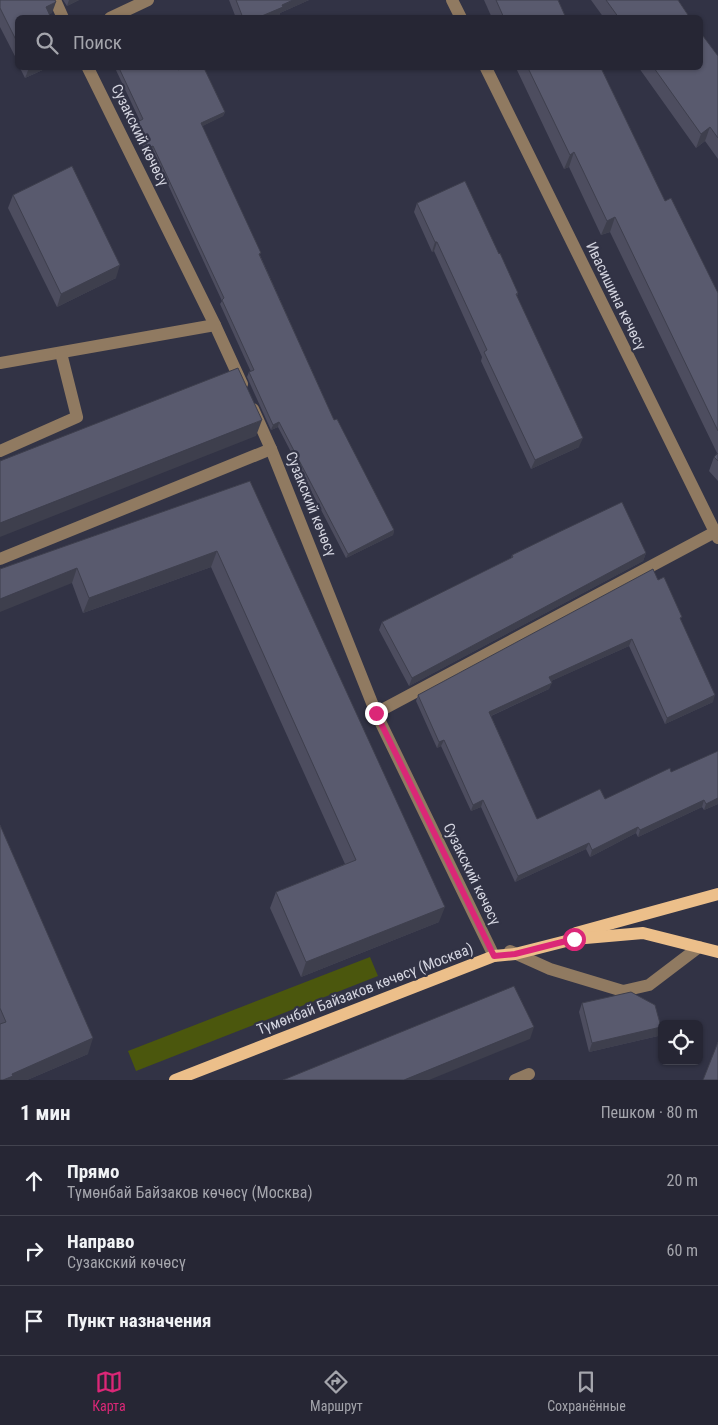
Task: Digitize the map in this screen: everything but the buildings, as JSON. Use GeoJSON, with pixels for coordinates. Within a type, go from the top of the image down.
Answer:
{"type":"FeatureCollection","features":[{"type":"Feature","properties":{"kind":"main road"},"geometry":{"type":"LineString","coordinates":[[513,953],[718,894]]}},
{"type":"Feature","properties":{"kind":"main road"},"geometry":{"type":"LineString","coordinates":[[513,953],[574,939],[643,933],[718,952]]}},
{"type":"Feature","properties":{"kind":"main road","name":"Түмөнбай Байзаков көчөсү (Москва)"},"geometry":{"type":"LineString","coordinates":[[175,1080],[494,956],[513,953]]}},
{"type":"Feature","properties":{"kind":"street"},"geometry":{"type":"LineString","coordinates":[[55,0],[62,15]]}},
{"type":"Feature","properties":{"kind":"street"},"geometry":{"type":"LineString","coordinates":[[116,15],[148,0]]}},
{"type":"Feature","properties":{"kind":"street"},"geometry":{"type":"LineString","coordinates":[[452,0],[460,15]]}},
{"type":"Feature","properties":{"kind":"street","name":"Сузакский көчөсү"},"geometry":{"type":"LineString","coordinates":[[89,70],[215,325],[271,449],[376,713],[494,956]]}},
{"type":"Feature","properties":{"kind":"street","name":"Ивасишина көчөсү"},"geometry":{"type":"LineString","coordinates":[[487,70],[716,535]]}},
{"type":"Feature","properties":{"kind":"street"},"geometry":{"type":"LineString","coordinates":[[0,363],[215,325]]}},
{"type":"Feature","properties":{"kind":"street"},"geometry":{"type":"LineString","coordinates":[[0,451],[77,418],[62,353]]}},
{"type":"Feature","properties":{"kind":"street"},"geometry":{"type":"LineString","coordinates":[[0,560],[271,449]]}},
{"type":"Feature","properties":{"kind":"street"},"geometry":{"type":"LineString","coordinates":[[376,713],[716,535]]}},
{"type":"Feature","properties":{"kind":"street"},"geometry":{"type":"LineString","coordinates":[[513,953],[550,969],[623,991],[649,985],[699,947]]}},
{"type":"Feature","properties":{"kind":"street"},"geometry":{"type":"LineString","coordinates":[[515,1080],[529,1074]]}},
{"type":"Feature","properties":{"kind":"green space"},"geometry":{"type":"Polygon","coordinates":[[[370,957],[378,976],[136,1071],[128,1051],[370,957]]]}},
{"type":"Feature","properties":{"kind":"route"},"geometry":{"type":"LineString","coordinates":[[376,713],[494,956],[515,954],[574,939]]}}]}
